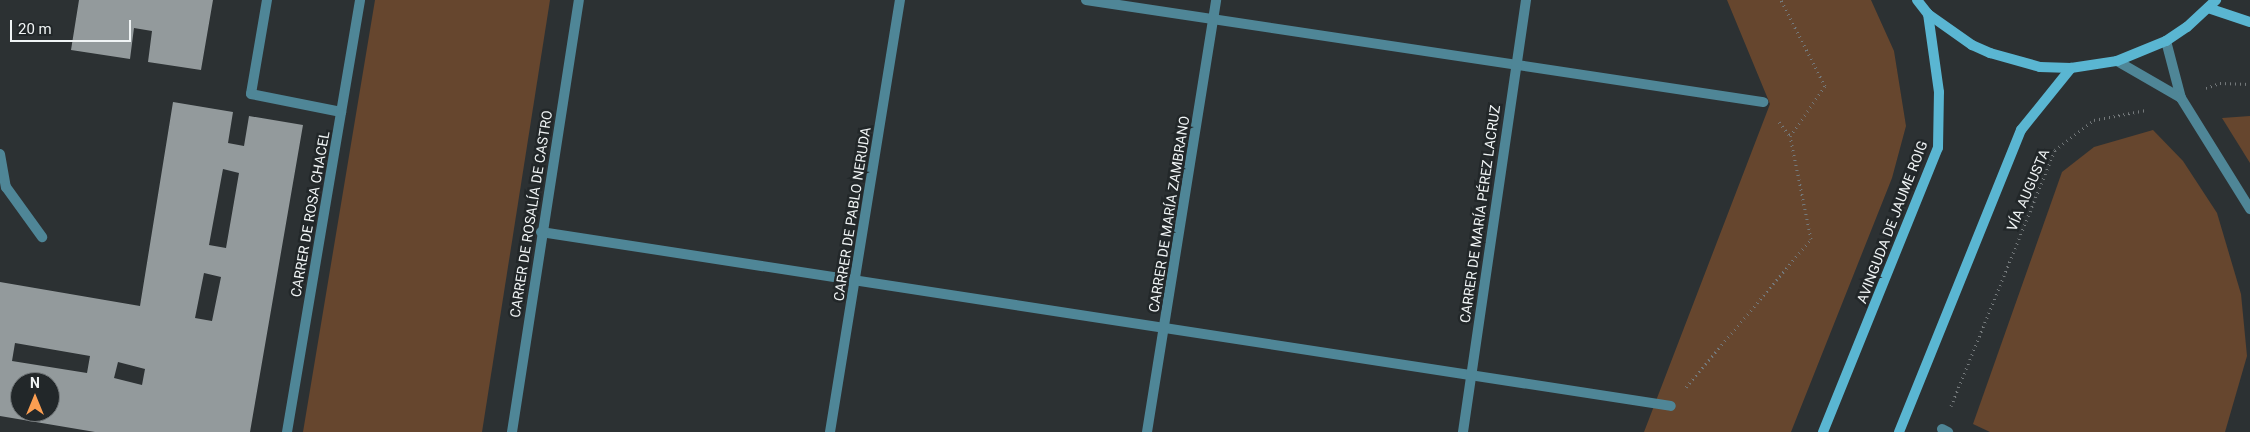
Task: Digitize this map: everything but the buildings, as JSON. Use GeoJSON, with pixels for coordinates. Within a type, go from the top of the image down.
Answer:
{"type":"FeatureCollection","features":[{"type":"Feature","properties":{"kind":"main road"},"geometry":{"type":"LineString","coordinates":[[1916,0],[1928,14],[1972,45],[1990,53],[2040,67],[2071,68],[2117,61],[2166,41],[2216,0]]}},
{"type":"Feature","properties":{"kind":"main road"},"geometry":{"type":"LineString","coordinates":[[2208,8],[2250,22]]}},
{"type":"Feature","properties":{"kind":"main road","name":"AVINGUDA DE JAUME ROIG"},"geometry":{"type":"LineString","coordinates":[[1823,432],[1938,148],[1939,92],[1928,14]]}},
{"type":"Feature","properties":{"kind":"main road"},"geometry":{"type":"LineString","coordinates":[[1899,432],[2021,130],[2071,68]]}},
{"type":"Feature","properties":{"kind":"street"},"geometry":{"type":"LineString","coordinates":[[267,0],[251,94],[341,112]]}},
{"type":"Feature","properties":{"kind":"street","name":"CARRER DE ROSA CHACEL"},"geometry":{"type":"LineString","coordinates":[[287,432],[360,0]]}},
{"type":"Feature","properties":{"kind":"street","name":"CARRER DE ROSALÍA DE CASTRO"},"geometry":{"type":"LineString","coordinates":[[512,432],[541,232],[579,0]]}},
{"type":"Feature","properties":{"kind":"street","name":"CARRER DE PABLO NERUDA"},"geometry":{"type":"LineString","coordinates":[[830,432],[856,281],[900,0]]}},
{"type":"Feature","properties":{"kind":"street"},"geometry":{"type":"LineString","coordinates":[[1086,0],[1515,63],[1763,102]]}},
{"type":"Feature","properties":{"kind":"street","name":"CARRER DE MARÍA ZAMBRANO"},"geometry":{"type":"LineString","coordinates":[[1147,432],[1216,0]]}},
{"type":"Feature","properties":{"kind":"street","name":"CARRER DE MARÍA PÉREZ LACRUZ"},"geometry":{"type":"LineString","coordinates":[[1462,432],[1472,374],[1515,63],[1526,0]]}},
{"type":"Feature","properties":{"kind":"street"},"geometry":{"type":"LineString","coordinates":[[2166,41],[2181,98],[2250,209]]}},
{"type":"Feature","properties":{"kind":"street"},"geometry":{"type":"LineString","coordinates":[[2117,61],[2181,98]]}},
{"type":"Feature","properties":{"kind":"street"},"geometry":{"type":"LineString","coordinates":[[0,154],[6,187],[42,237]]}},
{"type":"Feature","properties":{"kind":"street"},"geometry":{"type":"LineString","coordinates":[[541,232],[1671,406]]}},
{"type":"Feature","properties":{"kind":"path"},"geometry":{"type":"LineString","coordinates":[[1671,406],[1812,239],[1790,136],[1825,86],[1781,0]]}},
{"type":"Feature","properties":{"kind":"path","name":"VÍA AUGUSTA"},"geometry":{"type":"LineString","coordinates":[[1945,431],[2055,150],[2094,120],[2150,109],[2220,84],[2250,84]]}},
{"type":"Feature","properties":{"kind":"shaded area"},"geometry":{"type":"Polygon","coordinates":[[[375,0],[550,0],[482,432],[303,432],[375,0]]]}},
{"type":"Feature","properties":{"kind":"shaded area"},"geometry":{"type":"Polygon","coordinates":[[[1727,0],[1871,0],[1894,51],[1906,126],[1892,178],[1791,432],[1644,432],[1770,104],[1727,0]]]}},
{"type":"Feature","properties":{"kind":"shaded area"},"geometry":{"type":"Polygon","coordinates":[[[2250,116],[2250,163],[2222,118],[2250,116]]]}},
{"type":"Feature","properties":{"kind":"shaded area"},"geometry":{"type":"Polygon","coordinates":[[[2153,130],[2183,161],[2217,213],[2241,294],[2247,356],[2225,432],[1990,432],[1973,424],[2062,172],[2094,147],[2153,130]]]}}]}
